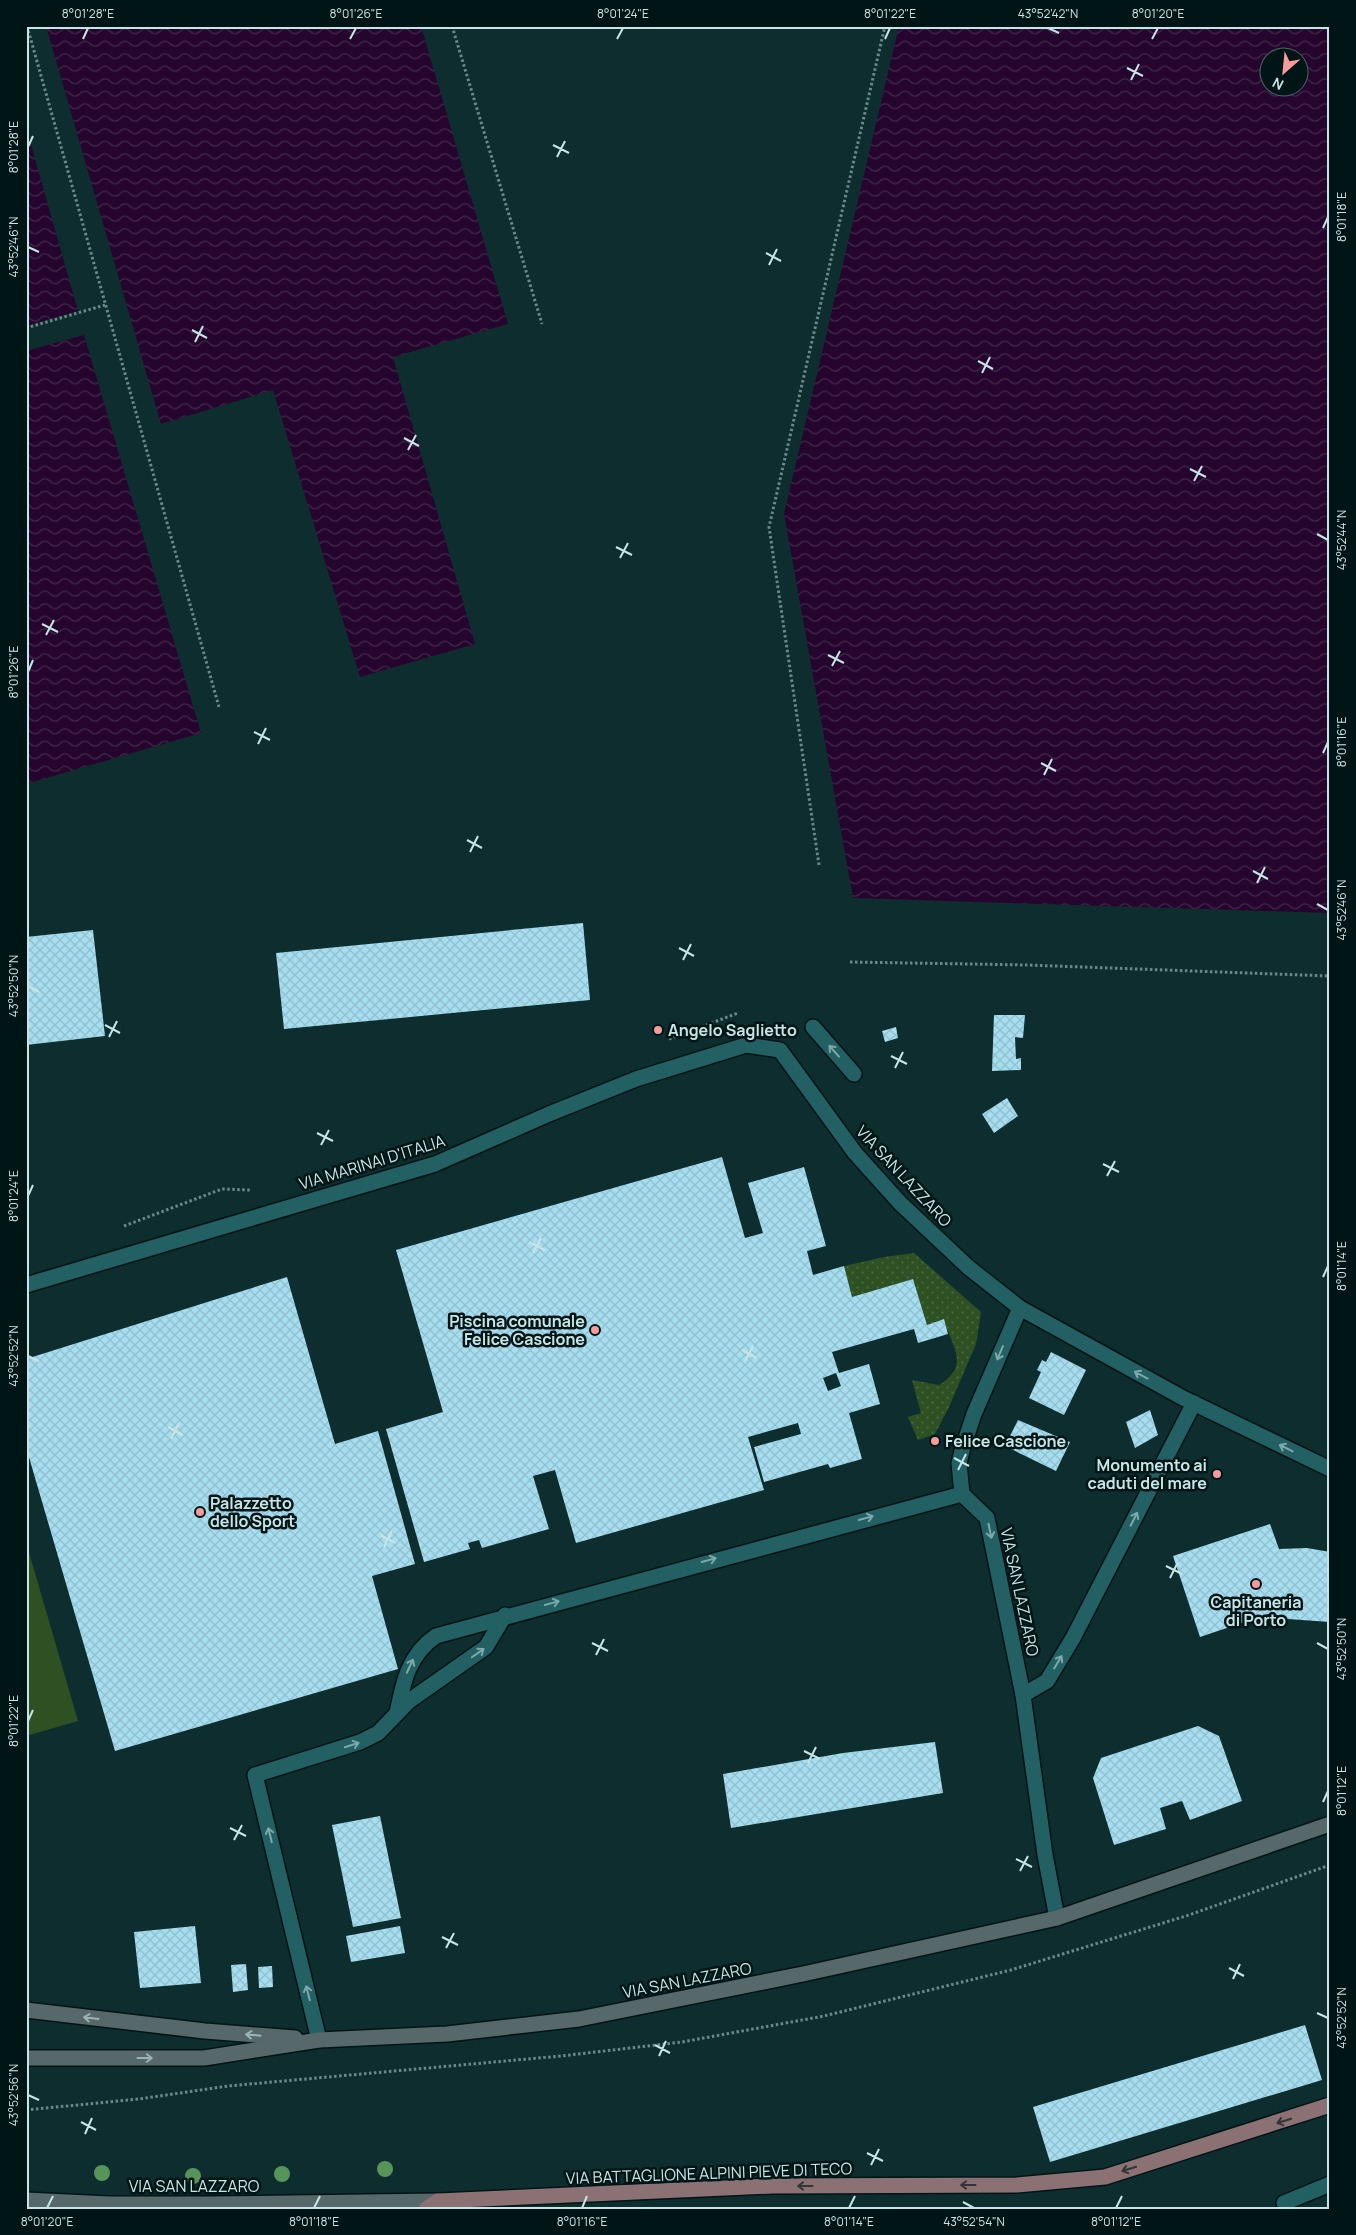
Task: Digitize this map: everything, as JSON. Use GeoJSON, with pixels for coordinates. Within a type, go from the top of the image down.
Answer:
{"type":"FeatureCollection","features":[{"type":"Feature","properties":{"kind":"main road","name":"VIA BATTAGLIONE ALPINI PIEVE DI TECO"},"geometry":{"type":"LineString","coordinates":[[432,2205],[772,2186],[1018,2185],[1105,2177],[1330,2105]]}},
{"type":"Feature","properties":{"kind":"street"},"geometry":{"type":"LineString","coordinates":[[813,1027],[854,1074]]}},
{"type":"Feature","properties":{"kind":"street","name":"VIA MARINAI D'ITALIA"},"geometry":{"type":"LineString","coordinates":[[26,1285],[435,1164],[549,1114],[636,1079],[746,1044],[780,1050]]}},
{"type":"Feature","properties":{"kind":"street","name":"VIA SAN LAZZARO"},"geometry":{"type":"LineString","coordinates":[[780,1050],[854,1154],[900,1203],[968,1267],[1020,1308],[1194,1403],[1330,1469]]}},
{"type":"Feature","properties":{"kind":"street"},"geometry":{"type":"LineString","coordinates":[[397,1713],[404,1680],[415,1655],[424,1644],[436,1636],[962,1494],[959,1463],[963,1447],[977,1406],[1020,1308]]}},
{"type":"Feature","properties":{"kind":"street","name":"VIA SAN LAZZARO"},"geometry":{"type":"LineString","coordinates":[[1024,1695],[1047,1681],[1073,1638],[1194,1403]]}},
{"type":"Feature","properties":{"kind":"street","name":"VIA SAN LAZZARO"},"geometry":{"type":"LineString","coordinates":[[962,1494],[987,1518],[1024,1695],[1045,1855],[1057,1918]]}},
{"type":"Feature","properties":{"kind":"street"},"geometry":{"type":"LineString","coordinates":[[319,2040],[255,1775],[360,1742],[378,1733],[409,1702],[486,1647],[505,1616]]}},
{"type":"Feature","properties":{"kind":"street","name":"VIA SAN LAZZARO"},"geometry":{"type":"LineString","coordinates":[[26,2058],[204,2058],[319,2040],[447,2034],[579,2019],[803,1974],[1057,1918],[1330,1824]]}},
{"type":"Feature","properties":{"kind":"street","name":"VIA SAN LAZZARO"},"geometry":{"type":"LineString","coordinates":[[26,2010],[205,2031],[319,2040]]}},
{"type":"Feature","properties":{"kind":"street"},"geometry":{"type":"LineString","coordinates":[[1284,2202],[1330,2184]]}},
{"type":"Feature","properties":{"kind":"street","name":"VIA SAN LAZZARO"},"geometry":{"type":"LineString","coordinates":[[26,2200],[118,2204],[370,2206]]}},
{"type":"Feature","properties":{"kind":"street","name":"VIA BATTAGLIONE ALPINI PIEVE DI TECO"},"geometry":{"type":"LineString","coordinates":[[370,2206],[432,2205]]}},
{"type":"Feature","properties":{"kind":"path"},"geometry":{"type":"LineString","coordinates":[[27,26],[219,707]]}},
{"type":"Feature","properties":{"kind":"path"},"geometry":{"type":"LineString","coordinates":[[452,26],[542,324]]}},
{"type":"Feature","properties":{"kind":"path"},"geometry":{"type":"LineString","coordinates":[[819,865],[769,527],[885,26]]}},
{"type":"Feature","properties":{"kind":"path"},"geometry":{"type":"LineString","coordinates":[[26,328],[105,305]]}},
{"type":"Feature","properties":{"kind":"path"},"geometry":{"type":"LineString","coordinates":[[850,962],[1027,964],[1330,976]]}},
{"type":"Feature","properties":{"kind":"path"},"geometry":{"type":"LineString","coordinates":[[663,1041],[738,1013]]}},
{"type":"Feature","properties":{"kind":"path"},"geometry":{"type":"LineString","coordinates":[[116,1230],[222,1189],[251,1190]]}},
{"type":"Feature","properties":{"kind":"green space"},"geometry":{"type":"Polygon","coordinates":[[[914,1253],[981,1312],[976,1344],[949,1407],[935,1434],[918,1440],[908,1417],[921,1413],[912,1380],[939,1385],[949,1378],[957,1363],[954,1347],[944,1320],[927,1325],[913,1279],[852,1297],[844,1266],[884,1257],[914,1253]]]}},
{"type":"Feature","properties":{"kind":"green space"},"geometry":{"type":"Polygon","coordinates":[[[26,1542],[78,1721],[26,1736],[26,1542]]]}},
{"type":"Feature","properties":{"kind":"water"},"geometry":{"type":"Polygon","coordinates":[[[46,26],[421,26],[508,324],[393,357],[475,644],[360,677],[273,390],[161,424],[46,26]]]}},
{"type":"Feature","properties":{"kind":"water"},"geometry":{"type":"Polygon","coordinates":[[[899,26],[1330,26],[1330,913],[853,898],[784,514],[899,26]]]}},
{"type":"Feature","properties":{"kind":"water"},"geometry":{"type":"Polygon","coordinates":[[[26,127],[78,311],[26,326],[26,127]]]}},
{"type":"Feature","properties":{"kind":"water"},"geometry":{"type":"Polygon","coordinates":[[[84,335],[201,733],[26,784],[26,351],[84,335]]]}},
{"type":"Feature","properties":{"kind":"building"},"geometry":{"type":"Polygon","coordinates":[[[583,923],[590,1000],[284,1029],[276,953],[583,923]]]}},
{"type":"Feature","properties":{"kind":"building"},"geometry":{"type":"Polygon","coordinates":[[[93,930],[105,1036],[26,1045],[26,937],[93,930]]]}},
{"type":"Feature","properties":{"kind":"building"},"geometry":{"type":"Polygon","coordinates":[[[994,1015],[1025,1015],[1023,1038],[1015,1037],[1016,1059],[1021,1058],[1021,1070],[992,1071],[994,1015]]]}},
{"type":"Feature","properties":{"kind":"building"},"geometry":{"type":"Polygon","coordinates":[[[896,1027],[898,1038],[885,1042],[882,1031],[896,1027]]]}},
{"type":"Feature","properties":{"kind":"building"},"geometry":{"type":"Polygon","coordinates":[[[1007,1098],[1018,1116],[994,1133],[982,1114],[1007,1098]]]}},
{"type":"Feature","properties":{"kind":"building","name":"Piscina comunale Felice Cascione"},"geometry":{"type":"Polygon","coordinates":[[[722,1157],[745,1238],[763,1233],[748,1183],[804,1167],[826,1246],[807,1251],[813,1275],[844,1266],[852,1297],[913,1279],[927,1325],[944,1319],[948,1334],[918,1343],[914,1329],[832,1352],[839,1373],[869,1364],[880,1404],[849,1413],[862,1459],[830,1468],[828,1464],[764,1482],[754,1447],[801,1434],[798,1423],[748,1437],[764,1490],[576,1543],[555,1470],[533,1476],[549,1529],[482,1548],[479,1540],[468,1543],[470,1549],[424,1562],[386,1429],[443,1412],[396,1250],[722,1157]],[[836,1373],[823,1378],[828,1391],[841,1386],[836,1373]]]}},
{"type":"Feature","properties":{"kind":"building","name":"Palazzetto dello Sport"},"geometry":{"type":"Polygon","coordinates":[[[287,1277],[335,1444],[378,1431],[415,1564],[372,1576],[398,1669],[115,1751],[26,1447],[26,1359],[287,1277]]]}},
{"type":"Feature","properties":{"kind":"building"},"geometry":{"type":"Polygon","coordinates":[[[1051,1352],[1086,1370],[1064,1415],[1029,1398],[1041,1372],[1037,1370],[1042,1360],[1046,1362],[1051,1352]]]}},
{"type":"Feature","properties":{"kind":"building"},"geometry":{"type":"Polygon","coordinates":[[[1150,1410],[1158,1435],[1135,1448],[1126,1422],[1150,1410]]]}},
{"type":"Feature","properties":{"kind":"building"},"geometry":{"type":"Polygon","coordinates":[[[1018,1420],[1070,1442],[1056,1471],[1005,1446],[1018,1420]]]}},
{"type":"Feature","properties":{"kind":"building","name":"Capitaneria di Porto"},"geometry":{"type":"Polygon","coordinates":[[[1270,1524],[1279,1549],[1307,1548],[1330,1552],[1330,1622],[1274,1618],[1274,1612],[1200,1637],[1173,1556],[1270,1524]]]}},
{"type":"Feature","properties":{"kind":"building"},"geometry":{"type":"Polygon","coordinates":[[[1198,1726],[1219,1736],[1242,1801],[1190,1820],[1182,1801],[1160,1808],[1166,1829],[1114,1845],[1093,1778],[1101,1758],[1198,1726]]]}},
{"type":"Feature","properties":{"kind":"building"},"geometry":{"type":"Polygon","coordinates":[[[935,1742],[943,1793],[731,1828],[723,1774],[843,1753],[935,1742]]]}},
{"type":"Feature","properties":{"kind":"building"},"geometry":{"type":"Polygon","coordinates":[[[380,1816],[401,1918],[353,1927],[332,1825],[380,1816]]]}},
{"type":"Feature","properties":{"kind":"building"},"geometry":{"type":"Polygon","coordinates":[[[195,1926],[201,1983],[140,1988],[134,1932],[195,1926]]]}},
{"type":"Feature","properties":{"kind":"building"},"geometry":{"type":"Polygon","coordinates":[[[400,1926],[405,1953],[351,1962],[346,1936],[400,1926]]]}},
{"type":"Feature","properties":{"kind":"building"},"geometry":{"type":"Polygon","coordinates":[[[246,1964],[248,1990],[233,1992],[231,1965],[246,1964]]]}},
{"type":"Feature","properties":{"kind":"building"},"geometry":{"type":"Polygon","coordinates":[[[272,1966],[273,1987],[259,1988],[258,1967],[272,1966]]]}},
{"type":"Feature","properties":{"kind":"building"},"geometry":{"type":"Polygon","coordinates":[[[1305,2025],[1322,2080],[1050,2162],[1033,2107],[1305,2025]]]}},
{"type":"Feature","properties":{"kind":"place","name":"Angelo Saglietto"},"geometry":{"type":"Point","coordinates":[658,1030]}},
{"type":"Feature","properties":{"kind":"place","name":"Piscina comunale Felice Cascione"},"geometry":{"type":"Point","coordinates":[595,1330]}},
{"type":"Feature","properties":{"kind":"place","name":"Felice Cascione"},"geometry":{"type":"Point","coordinates":[935,1441]}},
{"type":"Feature","properties":{"kind":"place","name":"Monumento ai caduti del mare"},"geometry":{"type":"Point","coordinates":[1217,1474]}},
{"type":"Feature","properties":{"kind":"place","name":"Palazzetto dello Sport"},"geometry":{"type":"Point","coordinates":[200,1512]}},
{"type":"Feature","properties":{"kind":"place","name":"Capitaneria di Porto"},"geometry":{"type":"Point","coordinates":[1256,1584]}}]}
